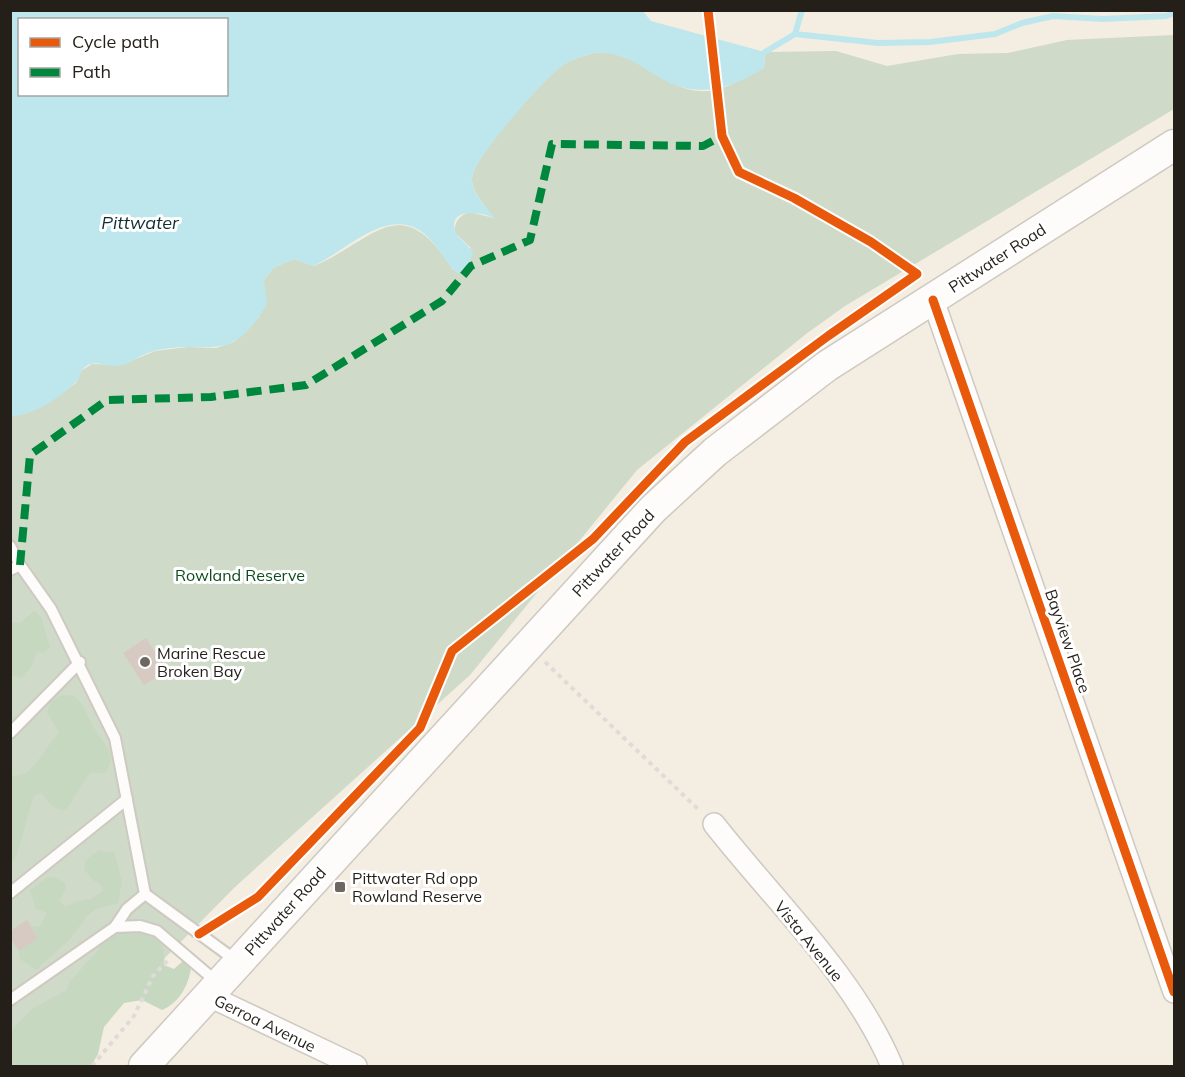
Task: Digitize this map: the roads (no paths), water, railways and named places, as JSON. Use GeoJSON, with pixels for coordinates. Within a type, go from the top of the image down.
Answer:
{"type":"FeatureCollection","features":[{"type":"Feature","properties":{"kind":"main road","name":"Pittwater Road"},"geometry":{"type":"LineString","coordinates":[[144,1066],[653,509],[715,452],[828,366],[1174,145]]}},
{"type":"Feature","properties":{"kind":"street","name":"Bayview Place"},"geometry":{"type":"LineString","coordinates":[[933,300],[1174,992]]}},
{"type":"Feature","properties":{"kind":"street","name":"Vista Avenue"},"geometry":{"type":"LineString","coordinates":[[714,824],[836,970],[879,1034],[892,1066]]}},
{"type":"Feature","properties":{"kind":"street","name":"Gerroa Avenue"},"geometry":{"type":"LineString","coordinates":[[222,980],[356,1066]]}},
{"type":"Feature","properties":{"kind":"lane"},"geometry":{"type":"LineString","coordinates":[[10,546],[15,568],[51,609],[80,663],[115,738],[145,894],[222,980]]}},
{"type":"Feature","properties":{"kind":"lane"},"geometry":{"type":"LineString","coordinates":[[10,733],[80,663]]}},
{"type":"Feature","properties":{"kind":"lane"},"geometry":{"type":"LineString","coordinates":[[10,893],[127,799]]}},
{"type":"Feature","properties":{"kind":"lane"},"geometry":{"type":"LineString","coordinates":[[12,995],[115,927],[127,909],[145,894]]}},
{"type":"Feature","properties":{"kind":"lane"},"geometry":{"type":"LineString","coordinates":[[115,927],[140,926],[157,932],[179,951],[222,980]]}},
{"type":"Feature","properties":{"kind":"water","name":"Pittwater"},"geometry":{"type":"Polygon","coordinates":[[[10,11],[643,11],[651,21],[765,52],[764,68],[741,81],[704,90],[679,86],[661,79],[630,60],[613,54],[595,53],[581,56],[561,67],[526,102],[476,167],[472,177],[474,188],[480,200],[497,220],[477,213],[462,214],[457,217],[454,222],[456,233],[473,253],[469,264],[458,274],[422,232],[408,225],[380,228],[313,266],[294,259],[273,268],[264,280],[267,304],[242,336],[231,343],[219,346],[157,350],[119,366],[96,363],[88,365],[75,383],[54,400],[37,410],[11,416],[10,11]]]}},
{"type":"Feature","properties":{"kind":"waterway"},"geometry":{"type":"LineString","coordinates":[[795,34],[802,10]]}},
{"type":"Feature","properties":{"kind":"waterway"},"geometry":{"type":"LineString","coordinates":[[765,52],[795,34],[878,43],[930,42],[995,34],[1022,23],[1053,16],[1103,19],[1166,16],[1174,13]]}},
{"type":"Feature","properties":{"kind":"place","name":"Marine Rescue Broken Bay"},"geometry":{"type":"Point","coordinates":[145,662]}},
{"type":"Feature","properties":{"kind":"place","name":"Pittwater Rd opp Rowland Reserve"},"geometry":{"type":"Point","coordinates":[340,887]}},
{"type":"Feature","properties":{"kind":"park label","name":"Rowland Reserve"},"geometry":{"type":"Point","coordinates":[240,575]}}]}
